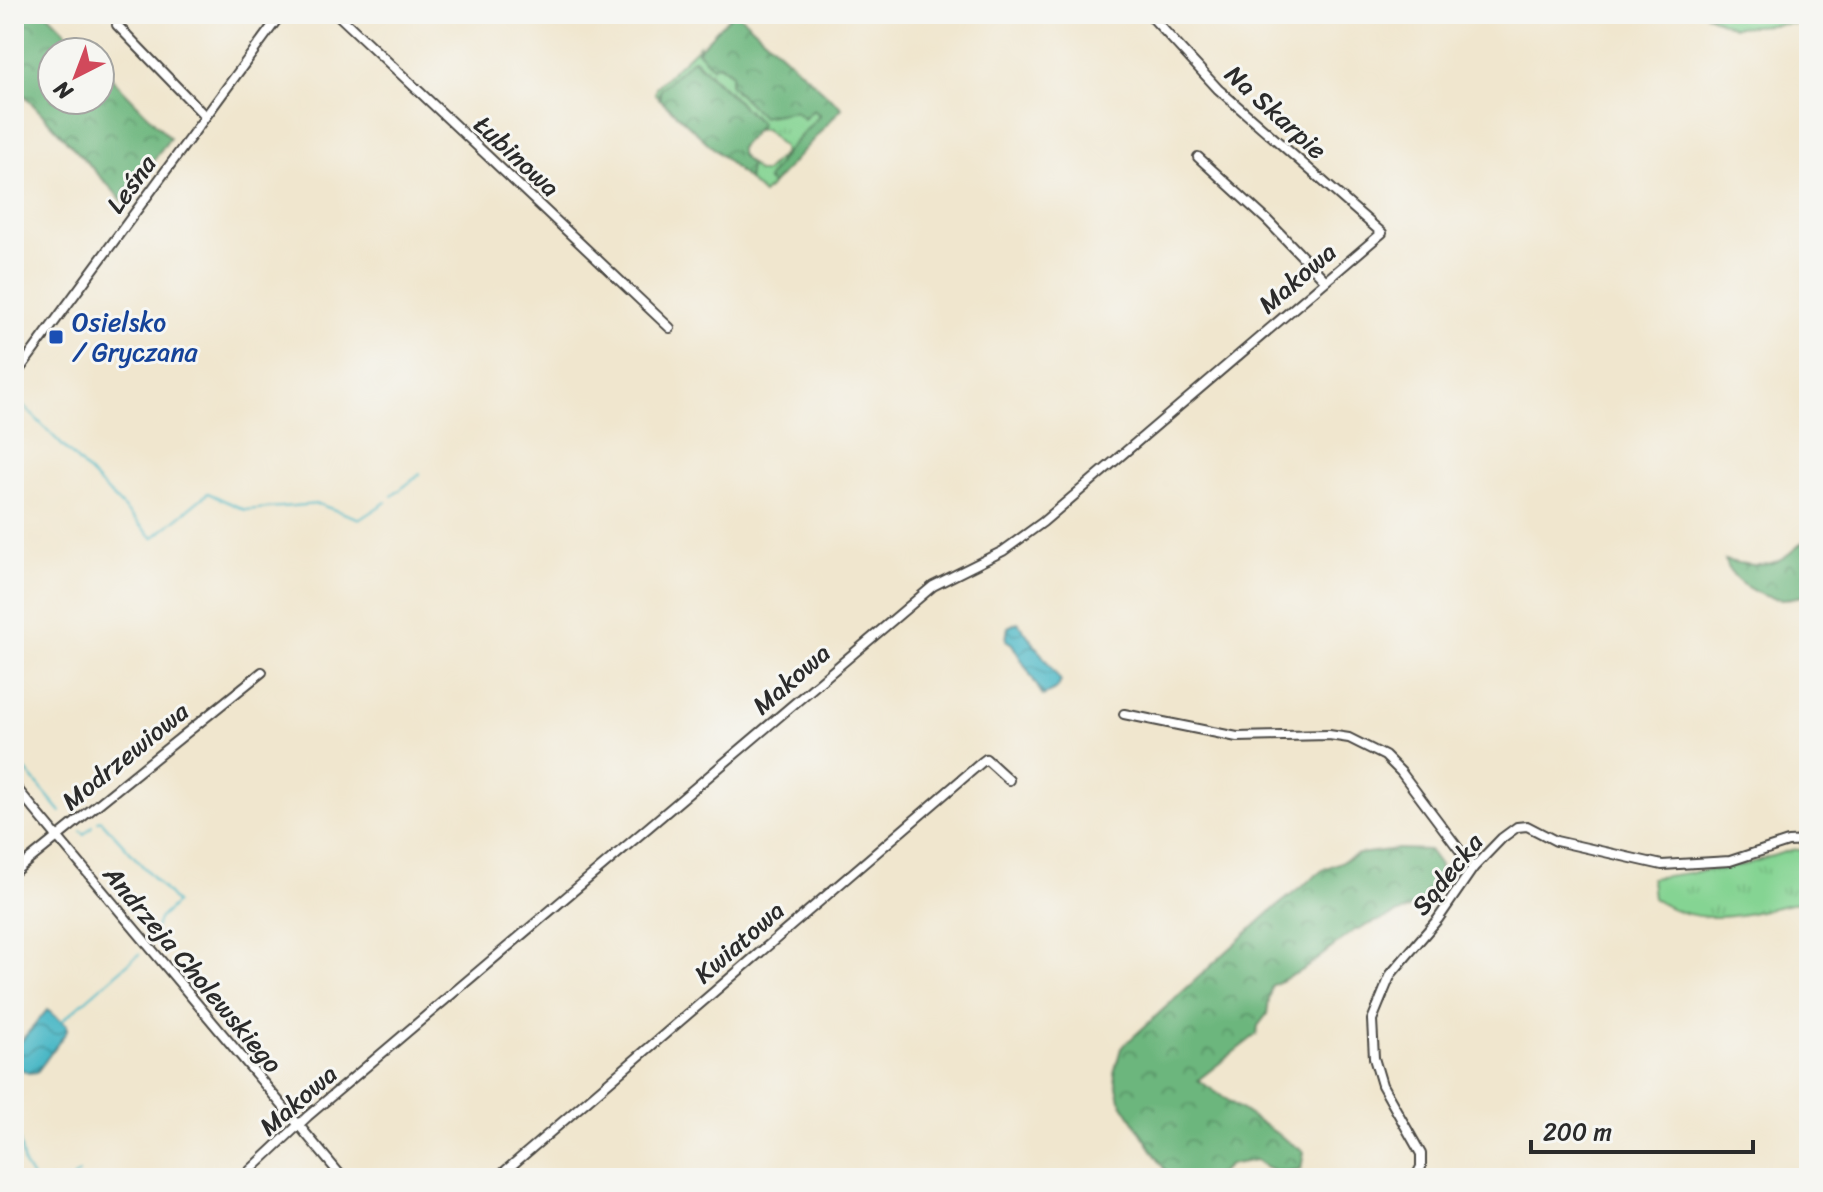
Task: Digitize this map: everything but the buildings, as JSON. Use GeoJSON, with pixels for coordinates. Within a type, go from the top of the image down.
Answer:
{"type":"FeatureCollection","features":[{"type":"Feature","properties":{"kind":"street","name":"Leśna"},"geometry":{"type":"LineString","coordinates":[[15,374],[281,14]]}},
{"type":"Feature","properties":{"kind":"street","name":"Łubinowa"},"geometry":{"type":"LineString","coordinates":[[337,14],[670,328]]}},
{"type":"Feature","properties":{"kind":"street","name":"Na Skarpie"},"geometry":{"type":"LineString","coordinates":[[1149,14],[1218,89],[1382,233]]}},
{"type":"Feature","properties":{"kind":"street"},"geometry":{"type":"LineString","coordinates":[[117,25],[205,116]]}},
{"type":"Feature","properties":{"kind":"street"},"geometry":{"type":"LineString","coordinates":[[1198,157],[1325,280]]}},
{"type":"Feature","properties":{"kind":"street","name":"Makowa"},"geometry":{"type":"LineString","coordinates":[[242,1178],[297,1125],[933,586],[1003,551],[1043,522],[1382,233]]}},
{"type":"Feature","properties":{"kind":"street","name":"Modrzewiowa"},"geometry":{"type":"LineString","coordinates":[[14,872],[262,672]]}},
{"type":"Feature","properties":{"kind":"street"},"geometry":{"type":"LineString","coordinates":[[1124,714],[1237,737],[1329,735],[1349,738],[1385,756],[1401,772],[1473,868]]}},
{"type":"Feature","properties":{"kind":"street","name":"Kwiatowa"},"geometry":{"type":"LineString","coordinates":[[497,1178],[982,762],[986,759],[1009,780]]}},
{"type":"Feature","properties":{"kind":"street","name":"Andrzeja Cholewskiego"},"geometry":{"type":"LineString","coordinates":[[14,785],[343,1178]]}},
{"type":"Feature","properties":{"kind":"street","name":"Sądecka"},"geometry":{"type":"LineString","coordinates":[[1416,1178],[1421,1154],[1382,1085],[1374,1058],[1372,1020],[1391,974],[1438,919],[1473,868],[1502,838],[1517,827],[1527,826],[1556,841],[1662,865],[1730,861],[1788,842],[1809,841]]}},
{"type":"Feature","properties":{"kind":"green space"},"geometry":{"type":"Polygon","coordinates":[[[14,14],[48,14],[70,36],[36,36],[36,108],[14,84],[14,14]]]}},
{"type":"Feature","properties":{"kind":"green space"},"geometry":{"type":"Polygon","coordinates":[[[732,14],[738,14],[842,108],[772,185],[767,180],[786,152],[820,115],[813,110],[804,119],[795,111],[762,117],[730,84],[732,74],[719,64],[712,67],[697,51],[732,14]]]}},
{"type":"Feature","properties":{"kind":"green space"},"geometry":{"type":"Polygon","coordinates":[[[1705,14],[1809,14],[1809,25],[1733,27],[1705,14]]]}},
{"type":"Feature","properties":{"kind":"green space"},"geometry":{"type":"Polygon","coordinates":[[[699,46],[698,51],[732,74],[731,85],[749,103],[768,111],[813,110],[820,115],[786,152],[767,180],[772,185],[763,194],[748,180],[750,164],[758,172],[765,172],[783,154],[783,147],[765,129],[758,130],[761,124],[694,59],[658,94],[660,99],[655,95],[656,87],[699,46]]]}},
{"type":"Feature","properties":{"kind":"green space"},"geometry":{"type":"Polygon","coordinates":[[[693,59],[761,124],[740,148],[740,154],[750,164],[748,180],[660,99],[660,89],[693,59]]]}},
{"type":"Feature","properties":{"kind":"green space"},"geometry":{"type":"Polygon","coordinates":[[[116,82],[170,138],[123,201],[44,116],[116,116],[116,82]]]}},
{"type":"Feature","properties":{"kind":"green space"},"geometry":{"type":"Polygon","coordinates":[[[1809,536],[1809,595],[1782,599],[1756,592],[1740,582],[1725,560],[1752,565],[1772,563],[1789,554],[1809,536]]]}},
{"type":"Feature","properties":{"kind":"green space"},"geometry":{"type":"Polygon","coordinates":[[[1809,848],[1809,900],[1748,913],[1710,917],[1672,909],[1653,898],[1651,878],[1744,865],[1791,850],[1809,848]]]}},
{"type":"Feature","properties":{"kind":"green space"},"geometry":{"type":"Polygon","coordinates":[[[1397,849],[1429,850],[1440,865],[1440,883],[1422,904],[1355,930],[1303,970],[1271,986],[1267,1014],[1258,1026],[1257,1034],[1198,1080],[1304,1152],[1301,1169],[1277,1171],[1256,1160],[1229,1165],[1213,1178],[1170,1178],[1120,1100],[1114,1073],[1121,1048],[1271,911],[1324,869],[1359,854],[1397,849]]]}},
{"type":"Feature","properties":{"kind":"water"},"geometry":{"type":"Polygon","coordinates":[[[1018,622],[1061,681],[1057,689],[1043,696],[1012,644],[1006,640],[1008,627],[1018,622]]]}},
{"type":"Feature","properties":{"kind":"water"},"geometry":{"type":"Polygon","coordinates":[[[47,1010],[67,1025],[67,1031],[37,1072],[28,1073],[14,1064],[17,1046],[47,1010]]]}},
{"type":"Feature","properties":{"kind":"waterway"},"geometry":{"type":"LineString","coordinates":[[14,396],[153,538],[208,493],[245,510],[318,504],[360,519],[386,502]]}},
{"type":"Feature","properties":{"kind":"waterway"},"geometry":{"type":"LineString","coordinates":[[392,496],[420,474]]}},
{"type":"Feature","properties":{"kind":"waterway"},"geometry":{"type":"LineString","coordinates":[[14,756],[61,812]]}},
{"type":"Feature","properties":{"kind":"waterway"},"geometry":{"type":"LineString","coordinates":[[98,821],[101,820],[176,903],[159,919],[154,933]]}},
{"type":"Feature","properties":{"kind":"waterway"},"geometry":{"type":"LineString","coordinates":[[81,831],[84,834],[93,826]]}},
{"type":"Feature","properties":{"kind":"waterway"},"geometry":{"type":"LineString","coordinates":[[62,1021],[139,954]]}},
{"type":"Feature","properties":{"kind":"waterway"},"geometry":{"type":"LineString","coordinates":[[14,1074],[22,1069]]}},
{"type":"Feature","properties":{"kind":"waterway"},"geometry":{"type":"LineString","coordinates":[[14,1111],[24,1165],[32,1178]]}},
{"type":"Feature","properties":{"kind":"waterway"},"geometry":{"type":"LineString","coordinates":[[73,1178],[79,1173]]}},
{"type":"Feature","properties":{"kind":"place","name":"Osielsko / Gryczana"},"geometry":{"type":"Point","coordinates":[56,337]}}]}
